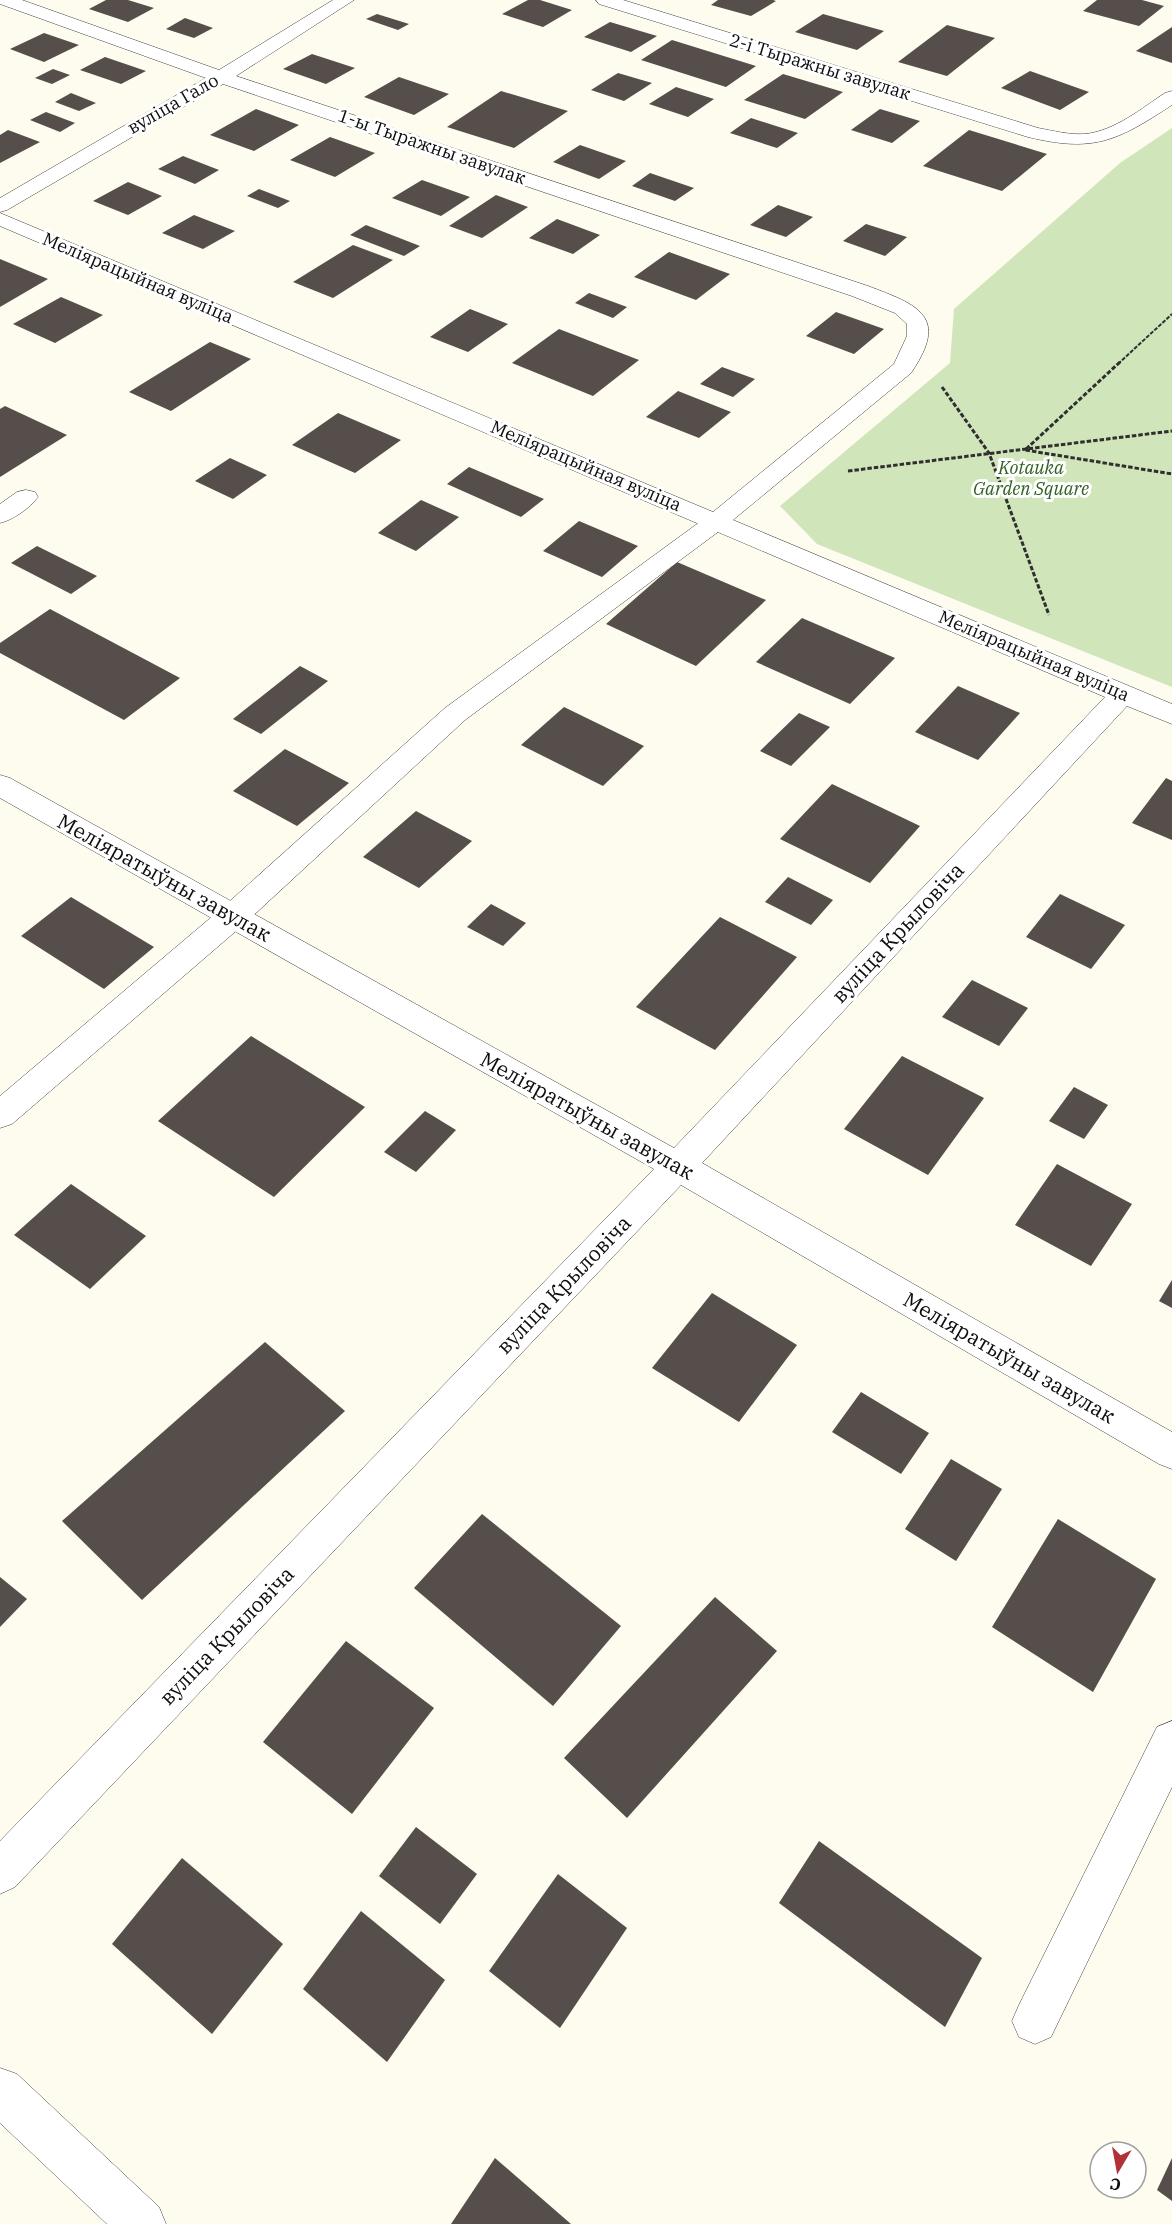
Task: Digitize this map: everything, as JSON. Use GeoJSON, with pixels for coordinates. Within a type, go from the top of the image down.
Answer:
{"type":"FeatureCollection","features":[{"type":"Feature","properties":{"kind":"street","name":"1-ы Тыражны завулак"},"geometry":{"type":"LineString","coordinates":[[5,0],[221,76],[860,291],[904,308],[916,318],[920,333],[916,350]]}},
{"type":"Feature","properties":{"kind":"street","name":"вуліца Гало"},"geometry":{"type":"LineString","coordinates":[[0,206],[345,0]]}},
{"type":"Feature","properties":{"kind":"street","name":"2-і Тыражны завулак"},"geometry":{"type":"LineString","coordinates":[[605,0],[1035,133],[1072,140],[1097,139],[1115,132],[1172,97]]}},
{"type":"Feature","properties":{"kind":"street","name":"Меліярацыйная вуліца"},"geometry":{"type":"LineString","coordinates":[[0,219],[1172,714]]}},
{"type":"Feature","properties":{"kind":"street"},"geometry":{"type":"LineString","coordinates":[[0,1115],[232,917],[455,714],[717,521],[903,368],[916,350]]}},
{"type":"Feature","properties":{"kind":"street"},"geometry":{"type":"LineString","coordinates":[[0,516],[26,497]]}},
{"type":"Feature","properties":{"kind":"street","name":"вуліца Крыловіча"},"geometry":{"type":"LineString","coordinates":[[0,1872],[678,1166],[1123,694]]}},
{"type":"Feature","properties":{"kind":"street","name":"Меліяратыўны завулак"},"geometry":{"type":"LineString","coordinates":[[0,785],[678,1166],[1172,1452]]}},
{"type":"Feature","properties":{"kind":"street"},"geometry":{"type":"LineString","coordinates":[[1035,2020],[1172,1742]]}},
{"type":"Feature","properties":{"kind":"street"},"geometry":{"type":"LineString","coordinates":[[0,2091],[142,2224]]}},
{"type":"Feature","properties":{"kind":"path"},"geometry":{"type":"LineString","coordinates":[[1025,450],[1172,314]]}},
{"type":"Feature","properties":{"kind":"path"},"geometry":{"type":"LineString","coordinates":[[916,350],[989,453],[1070,672]]}},
{"type":"Feature","properties":{"kind":"path"},"geometry":{"type":"LineString","coordinates":[[766,481],[1172,431]]}},
{"type":"Feature","properties":{"kind":"path"},"geometry":{"type":"LineString","coordinates":[[1025,450],[1172,474]]}},
{"type":"Feature","properties":{"kind":"green space","name":"Kotauka Garden Square"},"geometry":{"type":"Polygon","coordinates":[[[1172,128],[1172,687],[817,544],[780,506],[950,363],[954,309],[1120,163],[1172,128]]]}},
{"type":"Feature","properties":{"kind":"building"},"geometry":{"type":"Polygon","coordinates":[[[106,0],[128,0],[154,8],[128,22],[89,9],[106,0]]]}},
{"type":"Feature","properties":{"kind":"building"},"geometry":{"type":"Polygon","coordinates":[[[528,0],[540,0],[572,10],[543,27],[502,14],[528,0]]]}},
{"type":"Feature","properties":{"kind":"building"},"geometry":{"type":"Polygon","coordinates":[[[718,0],[776,1],[751,16],[711,5],[718,0]]]}},
{"type":"Feature","properties":{"kind":"building"},"geometry":{"type":"Polygon","coordinates":[[[1097,0],[1142,0],[1164,6],[1139,26],[1083,11],[1097,0]]]}},
{"type":"Feature","properties":{"kind":"building"},"geometry":{"type":"Polygon","coordinates":[[[377,14],[409,24],[398,30],[366,19],[377,14]]]}},
{"type":"Feature","properties":{"kind":"building"},"geometry":{"type":"Polygon","coordinates":[[[823,14],[884,31],[857,50],[795,32],[823,14]]]}},
{"type":"Feature","properties":{"kind":"building"},"geometry":{"type":"Polygon","coordinates":[[[185,18],[213,28],[194,38],[166,29],[185,18]]]}},
{"type":"Feature","properties":{"kind":"building"},"geometry":{"type":"Polygon","coordinates":[[[610,22],[657,36],[631,52],[584,37],[610,22]]]}},
{"type":"Feature","properties":{"kind":"building"},"geometry":{"type":"Polygon","coordinates":[[[947,25],[995,38],[947,76],[898,62],[947,25]]]}},
{"type":"Feature","properties":{"kind":"building"},"geometry":{"type":"Polygon","coordinates":[[[1172,27],[1172,63],[1136,51],[1172,27]]]}},
{"type":"Feature","properties":{"kind":"building"},"geometry":{"type":"Polygon","coordinates":[[[44,33],[79,45],[44,62],[10,49],[44,33]]]}},
{"type":"Feature","properties":{"kind":"building"},"geometry":{"type":"Polygon","coordinates":[[[672,40],[756,66],[726,87],[641,60],[672,40]]]}},
{"type":"Feature","properties":{"kind":"building"},"geometry":{"type":"Polygon","coordinates":[[[312,54],[355,68],[326,84],[283,69],[312,54]]]}},
{"type":"Feature","properties":{"kind":"building"},"geometry":{"type":"Polygon","coordinates":[[[105,57],[146,71],[121,84],[80,70],[105,57]]]}},
{"type":"Feature","properties":{"kind":"building"},"geometry":{"type":"Polygon","coordinates":[[[53,69],[70,75],[52,84],[35,78],[53,69]]]}},
{"type":"Feature","properties":{"kind":"building"},"geometry":{"type":"Polygon","coordinates":[[[1030,71],[1089,92],[1060,110],[1001,88],[1030,71]]]}},
{"type":"Feature","properties":{"kind":"building"},"geometry":{"type":"Polygon","coordinates":[[[618,73],[652,83],[624,101],[591,90],[618,73]]]}},
{"type":"Feature","properties":{"kind":"building"},"geometry":{"type":"Polygon","coordinates":[[[783,74],[843,92],[805,119],[744,100],[783,74]]]}},
{"type":"Feature","properties":{"kind":"building"},"geometry":{"type":"Polygon","coordinates":[[[399,77],[449,94],[414,115],[364,97],[399,77]]]}},
{"type":"Feature","properties":{"kind":"building"},"geometry":{"type":"Polygon","coordinates":[[[676,87],[714,99],[688,117],[649,104],[676,87]]]}},
{"type":"Feature","properties":{"kind":"building"},"geometry":{"type":"Polygon","coordinates":[[[501,91],[568,111],[514,148],[447,127],[501,91]]]}},
{"type":"Feature","properties":{"kind":"building"},"geometry":{"type":"Polygon","coordinates":[[[71,93],[96,103],[79,111],[55,102],[71,93]]]}},
{"type":"Feature","properties":{"kind":"building"},"geometry":{"type":"Polygon","coordinates":[[[256,109],[299,125],[254,151],[210,135],[256,109]]]}},
{"type":"Feature","properties":{"kind":"building"},"geometry":{"type":"Polygon","coordinates":[[[880,109],[920,121],[892,143],[851,130],[880,109]]]}},
{"type":"Feature","properties":{"kind":"building"},"geometry":{"type":"Polygon","coordinates":[[[46,112],[75,123],[60,132],[30,120],[46,112]]]}},
{"type":"Feature","properties":{"kind":"building"},"geometry":{"type":"Polygon","coordinates":[[[751,118],[798,133],[777,148],[730,133],[751,118]]]}},
{"type":"Feature","properties":{"kind":"building"},"geometry":{"type":"Polygon","coordinates":[[[8,130],[40,142],[0,163],[0,135],[8,130]]]}},
{"type":"Feature","properties":{"kind":"building"},"geometry":{"type":"Polygon","coordinates":[[[969,130],[1047,154],[1002,191],[923,166],[969,130]]]}},
{"type":"Feature","properties":{"kind":"building"},"geometry":{"type":"Polygon","coordinates":[[[330,137],[375,153],[335,177],[290,160],[330,137]]]}},
{"type":"Feature","properties":{"kind":"building"},"geometry":{"type":"Polygon","coordinates":[[[580,145],[626,161],[599,179],[553,162],[580,145]]]}},
{"type":"Feature","properties":{"kind":"building"},"geometry":{"type":"Polygon","coordinates":[[[183,156],[219,170],[195,184],[158,169],[183,156]]]}},
{"type":"Feature","properties":{"kind":"building"},"geometry":{"type":"Polygon","coordinates":[[[650,173],[694,188],[675,201],[632,186],[650,173]]]}},
{"type":"Feature","properties":{"kind":"building"},"geometry":{"type":"Polygon","coordinates":[[[422,180],[470,197],[441,216],[392,198],[422,180]]]}},
{"type":"Feature","properties":{"kind":"building"},"geometry":{"type":"Polygon","coordinates":[[[128,182],[162,196],[128,215],[93,201],[128,182]]]}},
{"type":"Feature","properties":{"kind":"building"},"geometry":{"type":"Polygon","coordinates":[[[259,189],[290,201],[278,208],[247,196],[259,189]]]}},
{"type":"Feature","properties":{"kind":"building"},"geometry":{"type":"Polygon","coordinates":[[[496,195],[528,207],[482,238],[449,226],[496,195]]]}},
{"type":"Feature","properties":{"kind":"building"},"geometry":{"type":"Polygon","coordinates":[[[778,205],[813,217],[786,237],[750,225],[778,205]]]}},
{"type":"Feature","properties":{"kind":"building"},"geometry":{"type":"Polygon","coordinates":[[[194,215],[235,231],[203,249],[162,233],[194,215]]]}},
{"type":"Feature","properties":{"kind":"building"},"geometry":{"type":"Polygon","coordinates":[[[557,219],[600,235],[573,254],[529,238],[557,219]]]}},
{"type":"Feature","properties":{"kind":"building"},"geometry":{"type":"Polygon","coordinates":[[[866,224],[907,237],[885,256],[843,241],[866,224]]]}},
{"type":"Feature","properties":{"kind":"building"},"geometry":{"type":"Polygon","coordinates":[[[366,225],[420,246],[404,256],[350,235],[366,225]]]}},
{"type":"Feature","properties":{"kind":"building"},"geometry":{"type":"Polygon","coordinates":[[[353,245],[393,260],[333,298],[293,282],[353,245]]]}},
{"type":"Feature","properties":{"kind":"building"},"geometry":{"type":"Polygon","coordinates":[[[669,252],[730,274],[696,300],[634,277],[669,252]]]}},
{"type":"Feature","properties":{"kind":"building"},"geometry":{"type":"Polygon","coordinates":[[[0,259],[48,279],[0,307],[0,259]]]}},
{"type":"Feature","properties":{"kind":"building"},"geometry":{"type":"Polygon","coordinates":[[[589,293],[627,307],[613,318],[575,303],[589,293]]]}},
{"type":"Feature","properties":{"kind":"building"},"geometry":{"type":"Polygon","coordinates":[[[61,297],[103,315],[55,343],[13,324],[61,297]]]}},
{"type":"Feature","properties":{"kind":"building"},"geometry":{"type":"Polygon","coordinates":[[[470,309],[508,324],[468,352],[430,337],[470,309]]]}},
{"type":"Feature","properties":{"kind":"building"},"geometry":{"type":"Polygon","coordinates":[[[836,312],[884,329],[854,354],[806,336],[836,312]]]}},
{"type":"Feature","properties":{"kind":"building"},"geometry":{"type":"Polygon","coordinates":[[[559,329],[639,360],[593,396],[512,363],[559,329]]]}},
{"type":"Feature","properties":{"kind":"building"},"geometry":{"type":"Polygon","coordinates":[[[210,342],[251,359],[171,411],[129,392],[210,342]]]}},
{"type":"Feature","properties":{"kind":"building"},"geometry":{"type":"Polygon","coordinates":[[[722,367],[755,379],[733,397],[700,384],[722,367]]]}},
{"type":"Feature","properties":{"kind":"building"},"geometry":{"type":"Polygon","coordinates":[[[678,391],[731,412],[699,438],[646,417],[678,391]]]}},
{"type":"Feature","properties":{"kind":"building"},"geometry":{"type":"Polygon","coordinates":[[[5,406],[67,435],[0,477],[0,409],[5,406]]]}},
{"type":"Feature","properties":{"kind":"building"},"geometry":{"type":"Polygon","coordinates":[[[338,413],[401,440],[355,473],[292,445],[338,413]]]}},
{"type":"Feature","properties":{"kind":"building"},"geometry":{"type":"Polygon","coordinates":[[[230,458],[267,475],[233,499],[195,481],[230,458]]]}},
{"type":"Feature","properties":{"kind":"building"},"geometry":{"type":"Polygon","coordinates":[[[469,467],[544,499],[521,517],[447,484],[469,467]]]}},
{"type":"Feature","properties":{"kind":"building"},"geometry":{"type":"Polygon","coordinates":[[[421,500],[459,517],[416,551],[378,533],[421,500]]]}},
{"type":"Feature","properties":{"kind":"building"},"geometry":{"type":"Polygon","coordinates":[[[579,521],[638,546],[602,577],[543,551],[579,521]]]}},
{"type":"Feature","properties":{"kind":"building"},"geometry":{"type":"Polygon","coordinates":[[[37,546],[97,576],[71,594],[11,563],[37,546]]]}},
{"type":"Feature","properties":{"kind":"building"},"geometry":{"type":"Polygon","coordinates":[[[677,562],[766,600],[696,666],[606,624],[677,562]]]}},
{"type":"Feature","properties":{"kind":"building"},"geometry":{"type":"Polygon","coordinates":[[[50,609],[180,678],[124,720],[0,653],[0,643],[50,609]]]}},
{"type":"Feature","properties":{"kind":"building"},"geometry":{"type":"Polygon","coordinates":[[[802,618],[895,658],[850,704],[756,662],[802,618]]]}},
{"type":"Feature","properties":{"kind":"building"},"geometry":{"type":"Polygon","coordinates":[[[300,666],[328,681],[261,734],[233,719],[300,666]]]}},
{"type":"Feature","properties":{"kind":"building"},"geometry":{"type":"Polygon","coordinates":[[[958,686],[1020,713],[978,760],[915,732],[958,686]]]}},
{"type":"Feature","properties":{"kind":"building"},"geometry":{"type":"Polygon","coordinates":[[[564,707],[644,746],[603,786],[521,745],[564,707]]]}},
{"type":"Feature","properties":{"kind":"building"},"geometry":{"type":"Polygon","coordinates":[[[799,713],[830,727],[791,766],[760,751],[799,713]]]}},
{"type":"Feature","properties":{"kind":"building"},"geometry":{"type":"Polygon","coordinates":[[[285,749],[349,783],[297,826],[233,791],[285,749]]]}},
{"type":"Feature","properties":{"kind":"building"},"geometry":{"type":"Polygon","coordinates":[[[1166,778],[1172,781],[1172,840],[1132,823],[1166,778]]]}},
{"type":"Feature","properties":{"kind":"building"},"geometry":{"type":"Polygon","coordinates":[[[832,784],[920,826],[870,883],[780,839],[832,784]]]}},
{"type":"Feature","properties":{"kind":"building"},"geometry":{"type":"Polygon","coordinates":[[[416,811],[472,841],[419,888],[363,857],[416,811]]]}},
{"type":"Feature","properties":{"kind":"building"},"geometry":{"type":"Polygon","coordinates":[[[788,877],[833,900],[811,925],[765,902],[788,877]]]}},
{"type":"Feature","properties":{"kind":"building"},"geometry":{"type":"Polygon","coordinates":[[[1060,894],[1125,925],[1091,969],[1026,937],[1060,894]]]}},
{"type":"Feature","properties":{"kind":"building"},"geometry":{"type":"Polygon","coordinates":[[[71,897],[154,947],[104,989],[21,936],[71,897]]]}},
{"type":"Feature","properties":{"kind":"building"},"geometry":{"type":"Polygon","coordinates":[[[491,904],[526,923],[503,946],[467,927],[491,904]]]}},
{"type":"Feature","properties":{"kind":"building"},"geometry":{"type":"Polygon","coordinates":[[[720,917],[797,957],[715,1050],[636,1007],[720,917]]]}},
{"type":"Feature","properties":{"kind":"building"},"geometry":{"type":"Polygon","coordinates":[[[972,980],[1028,1008],[999,1046],[942,1017],[972,980]]]}},
{"type":"Feature","properties":{"kind":"building"},"geometry":{"type":"Polygon","coordinates":[[[251,1036],[365,1107],[274,1197],[158,1121],[251,1036]]]}},
{"type":"Feature","properties":{"kind":"building"},"geometry":{"type":"Polygon","coordinates":[[[902,1056],[984,1098],[928,1175],[844,1129],[902,1056]]]}},
{"type":"Feature","properties":{"kind":"building"},"geometry":{"type":"Polygon","coordinates":[[[1074,1087],[1108,1105],[1084,1139],[1049,1121],[1074,1087]]]}},
{"type":"Feature","properties":{"kind":"building"},"geometry":{"type":"Polygon","coordinates":[[[425,1111],[456,1130],[416,1172],[384,1152],[425,1111]]]}},
{"type":"Feature","properties":{"kind":"building"},"geometry":{"type":"Polygon","coordinates":[[[1057,1164],[1132,1204],[1091,1266],[1015,1225],[1057,1164]]]}},
{"type":"Feature","properties":{"kind":"building"},"geometry":{"type":"Polygon","coordinates":[[[71,1184],[146,1236],[90,1289],[14,1235],[71,1184]]]}},
{"type":"Feature","properties":{"kind":"building"},"geometry":{"type":"Polygon","coordinates":[[[1172,1280],[1172,1308],[1159,1301],[1172,1280]]]}},
{"type":"Feature","properties":{"kind":"building"},"geometry":{"type":"Polygon","coordinates":[[[712,1293],[797,1345],[739,1422],[652,1368],[712,1293]]]}},
{"type":"Feature","properties":{"kind":"building"},"geometry":{"type":"Polygon","coordinates":[[[265,1342],[345,1411],[142,1600],[62,1521],[265,1342]]]}},
{"type":"Feature","properties":{"kind":"building"},"geometry":{"type":"Polygon","coordinates":[[[861,1392],[929,1433],[901,1474],[832,1432],[861,1392]]]}},
{"type":"Feature","properties":{"kind":"building"},"geometry":{"type":"Polygon","coordinates":[[[951,1459],[1002,1489],[956,1561],[905,1529],[951,1459]]]}},
{"type":"Feature","properties":{"kind":"building"},"geometry":{"type":"Polygon","coordinates":[[[482,1514],[621,1626],[553,1706],[414,1588],[482,1514]]]}},
{"type":"Feature","properties":{"kind":"building"},"geometry":{"type":"Polygon","coordinates":[[[1058,1519],[1156,1579],[1093,1692],[992,1627],[1058,1519]]]}},
{"type":"Feature","properties":{"kind":"building"},"geometry":{"type":"Polygon","coordinates":[[[0,1577],[27,1599],[0,1627],[0,1577]]]}},
{"type":"Feature","properties":{"kind":"building"},"geometry":{"type":"Polygon","coordinates":[[[715,1597],[777,1651],[627,1818],[564,1758],[715,1597]]]}},
{"type":"Feature","properties":{"kind":"building"},"geometry":{"type":"Polygon","coordinates":[[[346,1641],[434,1708],[352,1814],[263,1742],[346,1641]]]}},
{"type":"Feature","properties":{"kind":"building"},"geometry":{"type":"Polygon","coordinates":[[[416,1827],[477,1874],[440,1924],[379,1876],[416,1827]]]}},
{"type":"Feature","properties":{"kind":"building"},"geometry":{"type":"Polygon","coordinates":[[[819,1841],[982,1958],[945,2027],[779,1903],[819,1841]]]}},
{"type":"Feature","properties":{"kind":"building"},"geometry":{"type":"Polygon","coordinates":[[[182,1858],[283,1944],[212,2034],[112,1944],[182,1858]]]}},
{"type":"Feature","properties":{"kind":"building"},"geometry":{"type":"Polygon","coordinates":[[[558,1874],[627,1928],[560,2028],[489,1971],[558,1874]]]}},
{"type":"Feature","properties":{"kind":"building"},"geometry":{"type":"Polygon","coordinates":[[[361,1911],[445,1980],[387,2062],[303,1989],[361,1911]]]}},
{"type":"Feature","properties":{"kind":"building"},"geometry":{"type":"Polygon","coordinates":[[[495,2158],[571,2224],[451,2224],[495,2158]]]}},
{"type":"Feature","properties":{"kind":"building"},"geometry":{"type":"Polygon","coordinates":[[[1172,2158],[1172,2201],[1157,2190],[1172,2158]]]}}]}
